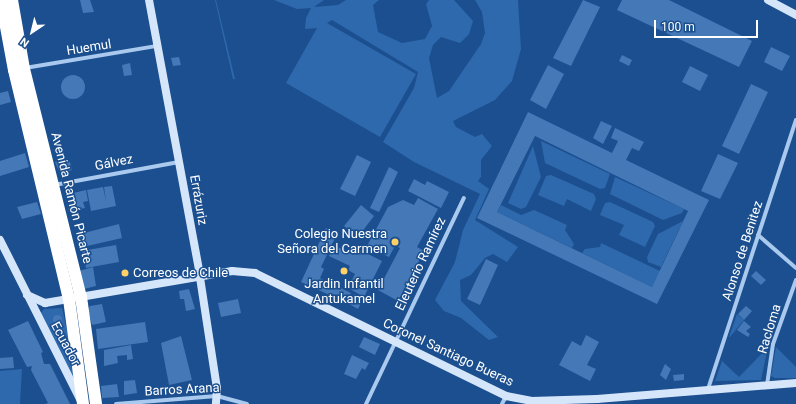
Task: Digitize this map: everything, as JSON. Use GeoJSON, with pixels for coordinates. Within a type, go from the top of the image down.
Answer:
{"type":"FeatureCollection","features":[{"type":"Feature","properties":{"kind":"highway","name":"Avenida Ramón Picarte"},"geometry":{"type":"LineString","coordinates":[[1,0],[14,70],[75,298],[83,404]]}},
{"type":"Feature","properties":{"kind":"highway","name":"Avenida Ramón Picarte"},"geometry":{"type":"LineString","coordinates":[[12,0],[24,69],[53,185],[96,404]]}},
{"type":"Feature","properties":{"kind":"main road","name":"Errázuriz"},"geometry":{"type":"LineString","coordinates":[[149,0],[200,277],[217,400]]}},
{"type":"Feature","properties":{"kind":"main road"},"geometry":{"type":"LineString","coordinates":[[768,0],[796,15]]}},
{"type":"Feature","properties":{"kind":"main road","name":"Ecuador"},"geometry":{"type":"LineString","coordinates":[[0,240],[37,317],[83,404]]}},
{"type":"Feature","properties":{"kind":"main road","name":"Coronel Santiago Bueras"},"geometry":{"type":"LineString","coordinates":[[45,303],[232,271],[254,273],[506,396],[531,401],[596,402],[708,389],[796,382]]}},
{"type":"Feature","properties":{"kind":"main road"},"geometry":{"type":"LineString","coordinates":[[27,295],[45,303],[37,317]]}},
{"type":"Feature","properties":{"kind":"street","name":"Huemul"},"geometry":{"type":"LineString","coordinates":[[24,69],[157,46]]}},
{"type":"Feature","properties":{"kind":"street","name":"Alonso de Benitez"},"geometry":{"type":"LineString","coordinates":[[708,389],[796,120]]}},
{"type":"Feature","properties":{"kind":"street","name":"Gálvez"},"geometry":{"type":"LineString","coordinates":[[53,185],[179,162]]}},
{"type":"Feature","properties":{"kind":"street","name":"Eleuterio Ramírez"},"geometry":{"type":"LineString","coordinates":[[366,404],[464,198]]}},
{"type":"Feature","properties":{"kind":"street"},"geometry":{"type":"LineString","coordinates":[[758,235],[796,268]]}},
{"type":"Feature","properties":{"kind":"street","name":"Racloma"},"geometry":{"type":"LineString","coordinates":[[767,385],[773,344],[796,280]]}},
{"type":"Feature","properties":{"kind":"street"},"geometry":{"type":"LineString","coordinates":[[502,404],[506,396]]}},
{"type":"Feature","properties":{"kind":"street","name":"Barros Arana"},"geometry":{"type":"LineString","coordinates":[[116,404],[217,400],[247,404]]}},
{"type":"Feature","properties":{"kind":"shaded area"},"geometry":{"type":"Polygon","coordinates":[[[216,0],[235,79],[233,79],[216,0]]]}},
{"type":"Feature","properties":{"kind":"shaded area"},"geometry":{"type":"Polygon","coordinates":[[[274,0],[324,0],[314,7],[338,5],[346,0],[379,0],[373,5],[378,32],[402,43],[425,39],[432,26],[426,4],[429,0],[454,0],[473,21],[469,34],[460,43],[441,37],[433,45],[429,58],[437,98],[449,91],[481,44],[485,33],[482,12],[475,0],[518,0],[521,49],[512,81],[495,100],[453,121],[456,127],[475,137],[482,134],[492,146],[481,160],[481,177],[478,181],[489,189],[475,220],[518,247],[507,262],[493,254],[485,258],[471,275],[460,280],[461,301],[498,337],[489,340],[461,318],[444,311],[435,300],[455,262],[463,230],[480,194],[414,162],[383,142],[414,88],[418,72],[332,20],[327,23],[416,74],[380,137],[286,83],[317,28],[305,29],[306,18],[311,8],[297,9],[274,0]]]}},
{"type":"Feature","properties":{"kind":"shaded area"},"geometry":{"type":"Polygon","coordinates":[[[541,141],[610,174],[605,188],[600,189],[545,163],[541,141]]]}},
{"type":"Feature","properties":{"kind":"shaded area"},"geometry":{"type":"Polygon","coordinates":[[[533,146],[541,177],[526,207],[521,209],[508,203],[533,146]]]}},
{"type":"Feature","properties":{"kind":"shaded area"},"geometry":{"type":"Polygon","coordinates":[[[551,175],[594,194],[596,199],[591,211],[567,199],[564,206],[538,195],[546,176],[551,175]]]}},
{"type":"Feature","properties":{"kind":"shaded area"},"geometry":{"type":"Polygon","coordinates":[[[615,177],[684,209],[682,213],[663,220],[610,194],[615,177]]]}},
{"type":"Feature","properties":{"kind":"shaded area"},"geometry":{"type":"Polygon","coordinates":[[[610,202],[653,222],[655,226],[645,247],[619,235],[624,225],[600,215],[605,203],[610,202]]]}},
{"type":"Feature","properties":{"kind":"shaded area"},"geometry":{"type":"Polygon","coordinates":[[[501,205],[521,215],[534,210],[567,225],[565,230],[574,244],[572,248],[497,212],[501,205]]]}},
{"type":"Feature","properties":{"kind":"shaded area"},"geometry":{"type":"Polygon","coordinates":[[[683,221],[661,267],[648,262],[647,257],[658,234],[683,221]]]}},
{"type":"Feature","properties":{"kind":"shaded area"},"geometry":{"type":"Polygon","coordinates":[[[601,243],[660,271],[652,287],[582,253],[585,249],[600,247],[601,243]]]}},
{"type":"Feature","properties":{"kind":"shaded area"},"geometry":{"type":"Polygon","coordinates":[[[62,308],[71,348],[76,386],[40,314],[44,309],[62,308]]]}},
{"type":"Feature","properties":{"kind":"shaded area"},"geometry":{"type":"Polygon","coordinates":[[[737,314],[744,320],[729,337],[737,314]]]}},
{"type":"Feature","properties":{"kind":"shaded area"},"geometry":{"type":"Polygon","coordinates":[[[768,347],[761,380],[715,381],[722,361],[739,377],[768,347]]]}},
{"type":"Feature","properties":{"kind":"shaded area"},"geometry":{"type":"Polygon","coordinates":[[[776,347],[796,367],[796,378],[775,378],[771,376],[776,347]]]}},
{"type":"Feature","properties":{"kind":"shaded area"},"geometry":{"type":"Polygon","coordinates":[[[22,369],[20,404],[0,404],[0,371],[22,369]]]}},
{"type":"Feature","properties":{"kind":"building"},"geometry":{"type":"Polygon","coordinates":[[[80,0],[90,0],[94,12],[83,13],[80,0]]]}},
{"type":"Feature","properties":{"kind":"building"},"geometry":{"type":"Polygon","coordinates":[[[583,0],[600,7],[571,66],[553,58],[583,0]]]}},
{"type":"Feature","properties":{"kind":"building"},"geometry":{"type":"Polygon","coordinates":[[[622,0],[669,0],[752,41],[739,67],[617,10],[622,0]]]}},
{"type":"Feature","properties":{"kind":"building"},"geometry":{"type":"Polygon","coordinates":[[[771,47],[790,56],[782,71],[764,62],[771,47]]]}},
{"type":"Feature","properties":{"kind":"building"},"geometry":{"type":"Polygon","coordinates":[[[622,55],[632,60],[629,66],[619,61],[622,55]]]}},
{"type":"Feature","properties":{"kind":"building"},"geometry":{"type":"Polygon","coordinates":[[[179,57],[181,65],[173,66],[171,58],[179,57]]]}},
{"type":"Feature","properties":{"kind":"building"},"geometry":{"type":"Polygon","coordinates":[[[130,63],[132,75],[124,76],[122,65],[130,63]]]}},
{"type":"Feature","properties":{"kind":"building"},"geometry":{"type":"Polygon","coordinates":[[[548,65],[564,74],[546,109],[530,100],[548,65]]]}},
{"type":"Feature","properties":{"kind":"building"},"geometry":{"type":"Polygon","coordinates":[[[690,66],[708,75],[700,91],[682,82],[690,66]]]}},
{"type":"Feature","properties":{"kind":"building"},"geometry":{"type":"Polygon","coordinates":[[[73,75],[81,79],[85,87],[81,95],[73,99],[65,95],[61,87],[65,79],[73,75]]]}},
{"type":"Feature","properties":{"kind":"building"},"geometry":{"type":"Polygon","coordinates":[[[751,84],[768,92],[739,154],[722,146],[751,84]]]}},
{"type":"Feature","properties":{"kind":"building"},"geometry":{"type":"Polygon","coordinates":[[[8,91],[11,102],[0,105],[0,93],[8,91]]]}},
{"type":"Feature","properties":{"kind":"building"},"geometry":{"type":"Polygon","coordinates":[[[528,112],[612,153],[618,141],[611,138],[615,128],[644,142],[639,151],[632,148],[626,160],[709,200],[657,304],[477,218],[528,112]],[[535,136],[497,212],[652,287],[688,211],[535,136]]]}},
{"type":"Feature","properties":{"kind":"building"},"geometry":{"type":"Polygon","coordinates":[[[601,121],[612,126],[603,144],[593,138],[601,121]]]}},
{"type":"Feature","properties":{"kind":"building"},"geometry":{"type":"Polygon","coordinates":[[[25,153],[29,167],[0,176],[0,161],[25,153]]]}},
{"type":"Feature","properties":{"kind":"building"},"geometry":{"type":"Polygon","coordinates":[[[718,154],[738,163],[720,199],[701,191],[718,154]]]}},
{"type":"Feature","properties":{"kind":"building"},"geometry":{"type":"Polygon","coordinates":[[[357,155],[371,162],[355,196],[340,189],[357,155]]]}},
{"type":"Feature","properties":{"kind":"building"},"geometry":{"type":"Polygon","coordinates":[[[64,160],[65,163],[70,162],[72,170],[60,173],[55,162],[64,160]]]}},
{"type":"Feature","properties":{"kind":"building"},"geometry":{"type":"Polygon","coordinates":[[[389,167],[398,172],[379,212],[370,208],[389,167]]]}},
{"type":"Feature","properties":{"kind":"building"},"geometry":{"type":"Polygon","coordinates":[[[414,179],[425,185],[427,181],[449,192],[441,208],[408,191],[414,179]]]}},
{"type":"Feature","properties":{"kind":"building"},"geometry":{"type":"Polygon","coordinates":[[[112,186],[116,206],[91,211],[87,190],[103,187],[106,201],[104,187],[112,186]]]}},
{"type":"Feature","properties":{"kind":"building"},"geometry":{"type":"Polygon","coordinates":[[[86,190],[88,201],[83,202],[85,208],[69,211],[65,195],[86,190]]]}},
{"type":"Feature","properties":{"kind":"building"},"geometry":{"type":"Polygon","coordinates":[[[418,198],[438,209],[417,247],[424,251],[398,301],[378,290],[400,248],[395,246],[389,257],[367,246],[388,207],[403,200],[414,205],[418,198]]]}},
{"type":"Feature","properties":{"kind":"building"},"geometry":{"type":"Polygon","coordinates":[[[37,202],[41,214],[22,219],[17,207],[37,202]]]}},
{"type":"Feature","properties":{"kind":"building"},"geometry":{"type":"Polygon","coordinates":[[[361,205],[374,216],[358,237],[344,226],[361,205]]]}},
{"type":"Feature","properties":{"kind":"building"},"geometry":{"type":"Polygon","coordinates":[[[119,224],[122,238],[83,247],[77,242],[80,234],[119,224]]]}},
{"type":"Feature","properties":{"kind":"building"},"geometry":{"type":"Polygon","coordinates":[[[326,228],[337,234],[321,267],[324,269],[320,278],[351,293],[347,303],[301,282],[326,228]]]}},
{"type":"Feature","properties":{"kind":"building"},"geometry":{"type":"Polygon","coordinates":[[[116,245],[119,262],[86,268],[82,251],[116,245]]]}},
{"type":"Feature","properties":{"kind":"building"},"geometry":{"type":"Polygon","coordinates":[[[334,245],[353,255],[356,248],[382,261],[364,297],[348,288],[355,274],[348,270],[350,266],[329,256],[334,245]]]}},
{"type":"Feature","properties":{"kind":"building"},"geometry":{"type":"Polygon","coordinates":[[[486,259],[498,265],[480,305],[467,299],[486,259]]]}},
{"type":"Feature","properties":{"kind":"building"},"geometry":{"type":"Polygon","coordinates":[[[93,267],[96,286],[84,289],[79,271],[93,267]]]}},
{"type":"Feature","properties":{"kind":"building"},"geometry":{"type":"Polygon","coordinates":[[[756,271],[766,280],[761,285],[751,276],[756,271]]]}},
{"type":"Feature","properties":{"kind":"building"},"geometry":{"type":"Polygon","coordinates":[[[189,289],[195,309],[186,311],[184,299],[180,299],[179,291],[189,289]]]}},
{"type":"Feature","properties":{"kind":"building"},"geometry":{"type":"Polygon","coordinates":[[[354,294],[363,299],[358,309],[349,304],[354,294]]]}},
{"type":"Feature","properties":{"kind":"building"},"geometry":{"type":"Polygon","coordinates":[[[238,299],[241,313],[221,317],[218,303],[238,299]]]}},
{"type":"Feature","properties":{"kind":"building"},"geometry":{"type":"Polygon","coordinates":[[[102,304],[106,322],[92,325],[88,310],[90,306],[102,304]]]}},
{"type":"Feature","properties":{"kind":"building"},"geometry":{"type":"Polygon","coordinates":[[[746,306],[752,311],[744,320],[738,314],[746,306]]]}},
{"type":"Feature","properties":{"kind":"building"},"geometry":{"type":"Polygon","coordinates":[[[57,314],[62,319],[57,324],[52,319],[57,314]]]}},
{"type":"Feature","properties":{"kind":"building"},"geometry":{"type":"Polygon","coordinates":[[[28,321],[43,352],[41,353],[44,364],[50,364],[70,404],[45,404],[48,403],[31,370],[32,366],[27,367],[8,330],[28,321]]]}},
{"type":"Feature","properties":{"kind":"building"},"geometry":{"type":"Polygon","coordinates":[[[744,321],[751,327],[746,331],[750,334],[748,337],[737,330],[744,321]]]}},
{"type":"Feature","properties":{"kind":"building"},"geometry":{"type":"Polygon","coordinates":[[[145,322],[148,342],[98,349],[96,329],[145,322]]]}},
{"type":"Feature","properties":{"kind":"building"},"geometry":{"type":"Polygon","coordinates":[[[586,335],[599,342],[587,365],[596,369],[590,381],[559,365],[572,341],[581,346],[586,335]]]}},
{"type":"Feature","properties":{"kind":"building"},"geometry":{"type":"Polygon","coordinates":[[[181,336],[192,380],[169,385],[161,343],[181,336]]]}},
{"type":"Feature","properties":{"kind":"building"},"geometry":{"type":"Polygon","coordinates":[[[364,337],[380,344],[375,355],[359,347],[364,337]]]}},
{"type":"Feature","properties":{"kind":"building"},"geometry":{"type":"Polygon","coordinates":[[[131,345],[133,359],[127,360],[127,355],[117,356],[118,363],[104,366],[104,350],[131,345]]]}},
{"type":"Feature","properties":{"kind":"building"},"geometry":{"type":"Polygon","coordinates":[[[352,355],[369,363],[365,370],[362,368],[356,379],[344,374],[352,355]]]}},
{"type":"Feature","properties":{"kind":"building"},"geometry":{"type":"Polygon","coordinates":[[[13,357],[14,368],[0,369],[0,358],[13,357]]]}},
{"type":"Feature","properties":{"kind":"building"},"geometry":{"type":"Polygon","coordinates":[[[665,364],[671,369],[666,380],[660,375],[665,364]]]}},
{"type":"Feature","properties":{"kind":"building"},"geometry":{"type":"Polygon","coordinates":[[[684,374],[684,380],[674,381],[673,375],[684,374]]]}},
{"type":"Feature","properties":{"kind":"building"},"geometry":{"type":"Polygon","coordinates":[[[135,380],[137,393],[124,395],[124,381],[135,380]]]}},
{"type":"Feature","properties":{"kind":"building"},"geometry":{"type":"Polygon","coordinates":[[[117,384],[119,397],[102,398],[101,386],[117,384]]]}},
{"type":"Feature","properties":{"kind":"place","name":"Colegio Nuestra Señora del Carmen"},"geometry":{"type":"Point","coordinates":[395,242]}},
{"type":"Feature","properties":{"kind":"place","name":"Jardin Infantil Antukamel"},"geometry":{"type":"Point","coordinates":[344,271]}},
{"type":"Feature","properties":{"kind":"place","name":"Correos de Chile"},"geometry":{"type":"Point","coordinates":[125,273]}}]}
